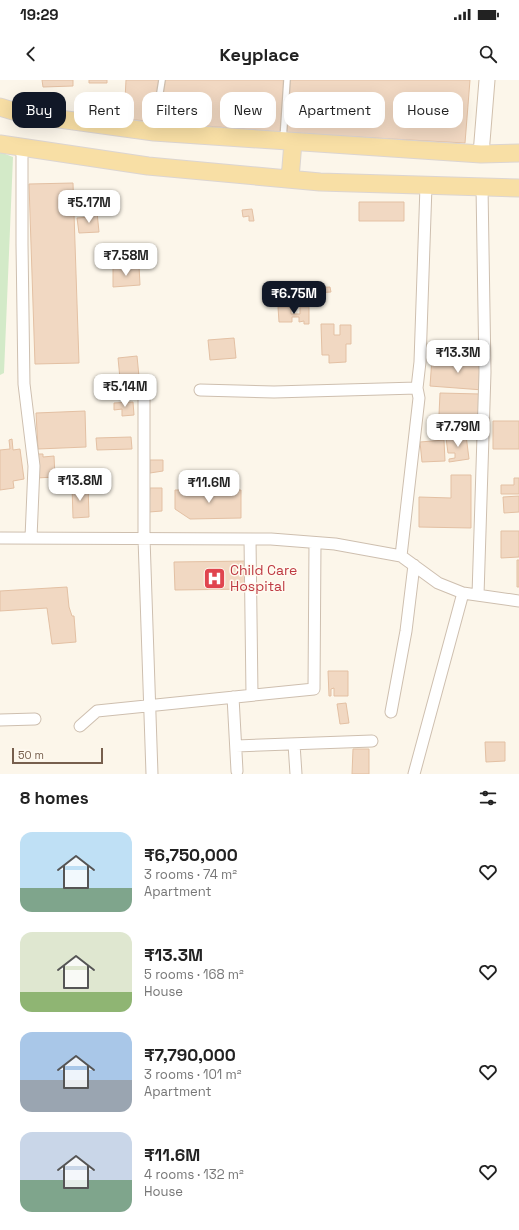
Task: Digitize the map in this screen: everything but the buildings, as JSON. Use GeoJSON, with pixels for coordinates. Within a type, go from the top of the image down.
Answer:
{"type":"FeatureCollection","features":[{"type":"Feature","properties":{"kind":"main road"},"geometry":{"type":"LineString","coordinates":[[481,154],[486,80]]}},
{"type":"Feature","properties":{"kind":"main road"},"geometry":{"type":"LineString","coordinates":[[0,107],[23,114],[154,132],[481,154],[519,153]]}},
{"type":"Feature","properties":{"kind":"main road"},"geometry":{"type":"LineString","coordinates":[[288,141],[290,179]]}},
{"type":"Feature","properties":{"kind":"main road"},"geometry":{"type":"LineString","coordinates":[[0,144],[148,166],[320,182],[519,188]]}},
{"type":"Feature","properties":{"kind":"street"},"geometry":{"type":"LineString","coordinates":[[22,147],[24,384],[34,466],[31,538]]}},
{"type":"Feature","properties":{"kind":"street"},"geometry":{"type":"LineString","coordinates":[[401,556],[419,398],[417,388],[420,362],[426,186]]}},
{"type":"Feature","properties":{"kind":"street"},"geometry":{"type":"LineString","coordinates":[[478,595],[485,372],[482,187]]}},
{"type":"Feature","properties":{"kind":"street"},"geometry":{"type":"LineString","coordinates":[[144,384],[144,538],[152,774]]}},
{"type":"Feature","properties":{"kind":"street"},"geometry":{"type":"LineString","coordinates":[[200,390],[274,392],[417,388]]}},
{"type":"Feature","properties":{"kind":"street"},"geometry":{"type":"LineString","coordinates":[[0,538],[250,539],[315,543],[401,556],[438,583],[463,593],[519,601]]}},
{"type":"Feature","properties":{"kind":"street"},"geometry":{"type":"LineString","coordinates":[[250,539],[252,695]]}},
{"type":"Feature","properties":{"kind":"street"},"geometry":{"type":"LineString","coordinates":[[80,726],[97,711],[314,689],[315,543]]}},
{"type":"Feature","properties":{"kind":"street"},"geometry":{"type":"LineString","coordinates":[[391,712],[406,631],[414,565]]}},
{"type":"Feature","properties":{"kind":"street"},"geometry":{"type":"LineString","coordinates":[[414,774],[463,593]]}},
{"type":"Feature","properties":{"kind":"street"},"geometry":{"type":"LineString","coordinates":[[234,697],[237,771]]}},
{"type":"Feature","properties":{"kind":"street"},"geometry":{"type":"LineString","coordinates":[[0,720],[35,719]]}},
{"type":"Feature","properties":{"kind":"street"},"geometry":{"type":"LineString","coordinates":[[236,746],[372,741]]}},
{"type":"Feature","properties":{"kind":"street"},"geometry":{"type":"LineString","coordinates":[[294,744],[296,774]]}},
{"type":"Feature","properties":{"kind":"lane"},"geometry":{"type":"LineString","coordinates":[[154,132],[162,80]]}},
{"type":"Feature","properties":{"kind":"lane"},"geometry":{"type":"LineString","coordinates":[[287,80],[288,141]]}},
{"type":"Feature","properties":{"kind":"green space"},"geometry":{"type":"Polygon","coordinates":[[[0,152],[13,157],[4,373],[0,375],[0,152]]]}},
{"type":"Feature","properties":{"kind":"place","name":"Child Care Hospital"},"geometry":{"type":"Point","coordinates":[214,578]}}]}
